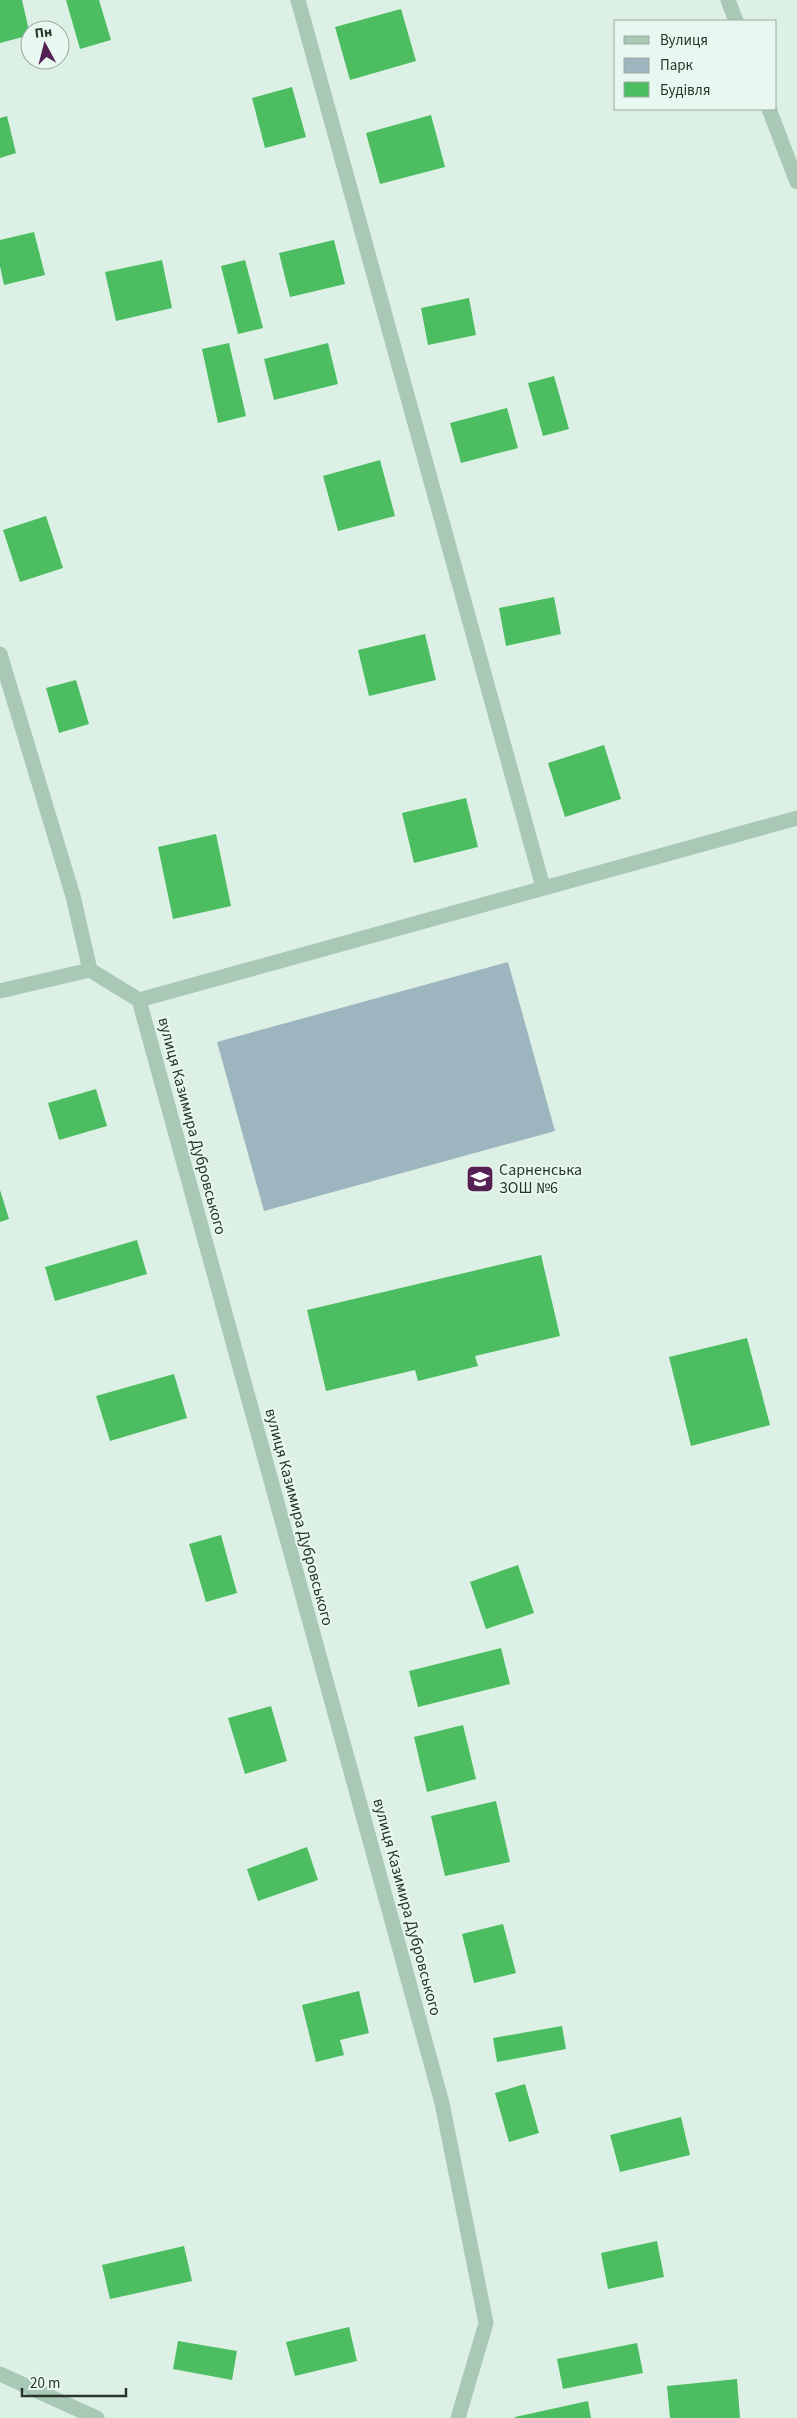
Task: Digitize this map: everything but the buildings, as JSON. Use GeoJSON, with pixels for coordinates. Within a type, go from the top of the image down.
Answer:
{"type":"FeatureCollection","features":[{"type":"Feature","properties":{"kind":"street"},"geometry":{"type":"LineString","coordinates":[[298,0],[543,887]]}},
{"type":"Feature","properties":{"kind":"street"},"geometry":{"type":"LineString","coordinates":[[728,0],[736,20]]}},
{"type":"Feature","properties":{"kind":"street"},"geometry":{"type":"LineString","coordinates":[[770,110],[797,182]]}},
{"type":"Feature","properties":{"kind":"street"},"geometry":{"type":"LineString","coordinates":[[0,654],[73,896],[90,970]]}},
{"type":"Feature","properties":{"kind":"street"},"geometry":{"type":"LineString","coordinates":[[0,991],[90,970],[139,1000],[797,818]]}},
{"type":"Feature","properties":{"kind":"street","name":"вулиця Казимира Дубровського"},"geometry":{"type":"LineString","coordinates":[[139,1000],[442,2103],[486,2323],[458,2418]]}},
{"type":"Feature","properties":{"kind":"street"},"geometry":{"type":"LineString","coordinates":[[0,2374],[97,2418]]}},
{"type":"Feature","properties":{"kind":"green space"},"geometry":{"type":"Polygon","coordinates":[[[508,962],[555,1131],[264,1211],[217,1042],[508,962]]]}},
{"type":"Feature","properties":{"kind":"place","name":"Сарненська ЗОШ №6"},"geometry":{"type":"Point","coordinates":[480,1179]}}]}
